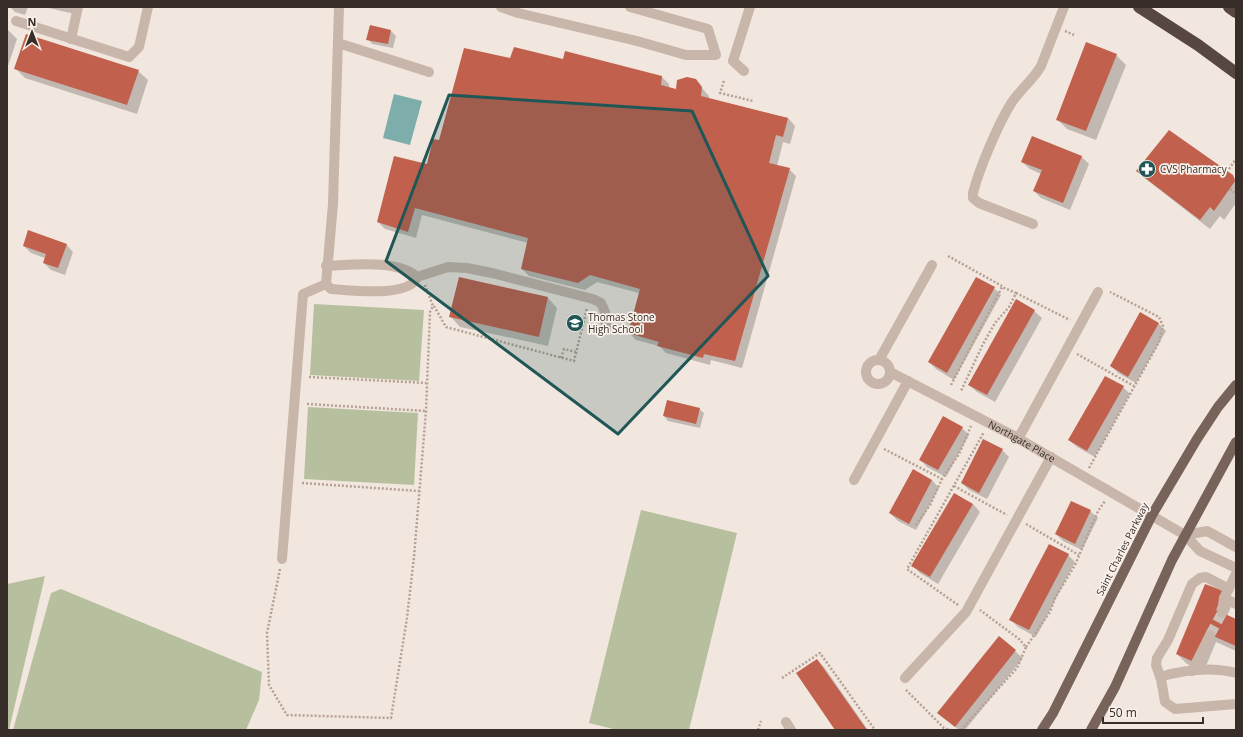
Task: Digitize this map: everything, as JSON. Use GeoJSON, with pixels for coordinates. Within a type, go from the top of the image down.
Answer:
{"type":"FeatureCollection","features":[{"type":"Feature","properties":{"kind":"highway"},"geometry":{"type":"LineString","coordinates":[[1139,7],[1198,45],[1236,73]]}},
{"type":"Feature","properties":{"kind":"highway"},"geometry":{"type":"LineString","coordinates":[[1229,7],[1236,12]]}},
{"type":"Feature","properties":{"kind":"main road","name":"Saint Charles Parkway"},"geometry":{"type":"LineString","coordinates":[[1042,730],[1053,713],[1152,515],[1218,407],[1236,386]]}},
{"type":"Feature","properties":{"kind":"main road"},"geometry":{"type":"LineString","coordinates":[[1091,730],[1115,687],[1146,616],[1185,535],[1236,442]]}},
{"type":"Feature","properties":{"kind":"street"},"geometry":{"type":"LineString","coordinates":[[71,39],[78,7]]}},
{"type":"Feature","properties":{"kind":"street"},"geometry":{"type":"LineString","coordinates":[[16,22],[128,57],[140,48],[148,7]]}},
{"type":"Feature","properties":{"kind":"street"},"geometry":{"type":"LineString","coordinates":[[339,7],[333,204],[326,266],[326,284],[332,290],[396,290],[410,286],[417,277],[448,267],[466,268],[593,298],[601,302],[605,312],[606,328]]}},
{"type":"Feature","properties":{"kind":"street"},"geometry":{"type":"LineString","coordinates":[[502,7],[518,13],[637,41],[686,55],[716,54],[708,29],[630,7]]}},
{"type":"Feature","properties":{"kind":"street"},"geometry":{"type":"LineString","coordinates":[[744,71],[734,61],[750,7]]}},
{"type":"Feature","properties":{"kind":"street"},"geometry":{"type":"LineString","coordinates":[[1033,224],[979,203],[973,198],[973,193],[994,138],[1012,102],[1041,66],[1064,7]]}},
{"type":"Feature","properties":{"kind":"street"},"geometry":{"type":"LineString","coordinates":[[338,44],[429,72]]}},
{"type":"Feature","properties":{"kind":"street"},"geometry":{"type":"LineString","coordinates":[[879,360],[932,265]]}},
{"type":"Feature","properties":{"kind":"street"},"geometry":{"type":"LineString","coordinates":[[326,266],[389,266],[406,269],[417,277]]}},
{"type":"Feature","properties":{"kind":"street"},"geometry":{"type":"LineString","coordinates":[[282,559],[303,294],[326,284]]}},
{"type":"Feature","properties":{"kind":"street"},"geometry":{"type":"LineString","coordinates":[[1018,438],[1098,292]]}},
{"type":"Feature","properties":{"kind":"street"},"geometry":{"type":"LineString","coordinates":[[879,360],[887,363],[890,372],[888,379],[882,384],[874,384],[868,379],[866,368],[872,362],[879,360]]}},
{"type":"Feature","properties":{"kind":"street","name":"Northgate Place"},"geometry":{"type":"LineString","coordinates":[[890,372],[1018,438],[1185,535],[1200,551],[1236,568]]}},
{"type":"Feature","properties":{"kind":"street"},"geometry":{"type":"LineString","coordinates":[[854,480],[908,381]]}},
{"type":"Feature","properties":{"kind":"street"},"geometry":{"type":"LineString","coordinates":[[905,678],[966,612],[1051,457]]}},
{"type":"Feature","properties":{"kind":"street"},"geometry":{"type":"LineString","coordinates":[[1185,535],[1207,531],[1236,547]]}},
{"type":"Feature","properties":{"kind":"street"},"geometry":{"type":"LineString","coordinates":[[1222,613],[1227,594],[1236,574]]}},
{"type":"Feature","properties":{"kind":"street"},"geometry":{"type":"LineString","coordinates":[[1236,604],[1227,594],[1206,577],[1200,578],[1192,584],[1168,640],[1157,658],[1156,665],[1160,676],[1165,702],[1175,709],[1236,704]]}},
{"type":"Feature","properties":{"kind":"street"},"geometry":{"type":"LineString","coordinates":[[1192,671],[1210,635]]}},
{"type":"Feature","properties":{"kind":"street"},"geometry":{"type":"LineString","coordinates":[[1160,676],[1177,672],[1218,670],[1235,671]]}},
{"type":"Feature","properties":{"kind":"path"},"geometry":{"type":"LineString","coordinates":[[724,81],[720,93],[753,101]]}},
{"type":"Feature","properties":{"kind":"path"},"geometry":{"type":"LineString","coordinates":[[1229,169],[1236,159]]}},
{"type":"Feature","properties":{"kind":"path"},"geometry":{"type":"LineString","coordinates":[[1230,188],[1236,194]]}},
{"type":"Feature","properties":{"kind":"path"},"geometry":{"type":"LineString","coordinates":[[948,256],[1002,287],[1080,325]]}},
{"type":"Feature","properties":{"kind":"path"},"geometry":{"type":"LineString","coordinates":[[425,285],[433,306],[446,327],[574,361],[587,306]]}},
{"type":"Feature","properties":{"kind":"path"},"geometry":{"type":"LineString","coordinates":[[951,386],[1002,287]]}},
{"type":"Feature","properties":{"kind":"path"},"geometry":{"type":"LineString","coordinates":[[1091,464],[1159,342],[1163,326],[1159,317],[1110,292]]}},
{"type":"Feature","properties":{"kind":"path"},"geometry":{"type":"LineString","coordinates":[[962,391],[968,373],[986,338],[995,323],[1009,306],[1016,293]]}},
{"type":"Feature","properties":{"kind":"path"},"geometry":{"type":"LineString","coordinates":[[282,559],[267,634],[269,685],[287,715],[391,718],[407,618],[426,412],[430,312],[433,306]]}},
{"type":"Feature","properties":{"kind":"path"},"geometry":{"type":"LineString","coordinates":[[1067,348],[1134,386]]}},
{"type":"Feature","properties":{"kind":"path"},"geometry":{"type":"LineString","coordinates":[[561,358],[564,349],[576,352]]}},
{"type":"Feature","properties":{"kind":"path"},"geometry":{"type":"LineString","coordinates":[[309,377],[426,383]]}},
{"type":"Feature","properties":{"kind":"path"},"geometry":{"type":"LineString","coordinates":[[307,404],[426,412]]}},
{"type":"Feature","properties":{"kind":"path"},"geometry":{"type":"LineString","coordinates":[[916,525],[930,505],[942,479],[959,454],[971,425]]}},
{"type":"Feature","properties":{"kind":"path"},"geometry":{"type":"LineString","coordinates":[[960,606],[907,569],[984,431]]}},
{"type":"Feature","properties":{"kind":"path"},"geometry":{"type":"LineString","coordinates":[[874,444],[942,479]]}},
{"type":"Feature","properties":{"kind":"path"},"geometry":{"type":"LineString","coordinates":[[302,483],[419,491]]}},
{"type":"Feature","properties":{"kind":"path"},"geometry":{"type":"LineString","coordinates":[[954,486],[1011,517]]}},
{"type":"Feature","properties":{"kind":"path"},"geometry":{"type":"LineString","coordinates":[[961,730],[1017,668],[1026,647],[1050,612],[1055,598],[1080,555],[1098,511],[1112,492]]}},
{"type":"Feature","properties":{"kind":"path"},"geometry":{"type":"LineString","coordinates":[[1025,523],[1080,555]]}},
{"type":"Feature","properties":{"kind":"path"},"geometry":{"type":"LineString","coordinates":[[979,610],[1019,639],[1026,647]]}},
{"type":"Feature","properties":{"kind":"path"},"geometry":{"type":"LineString","coordinates":[[782,678],[820,653],[875,730]]}},
{"type":"Feature","properties":{"kind":"path"},"geometry":{"type":"LineString","coordinates":[[906,690],[944,728],[951,730]]}},
{"type":"Feature","properties":{"kind":"path"},"geometry":{"type":"LineString","coordinates":[[758,730],[761,721]]}},
{"type":"Feature","properties":{"kind":"highlighted area"},"geometry":{"type":"Polygon","coordinates":[[[449,95],[692,111],[768,276],[618,434],[386,261],[449,95]]]}},
{"type":"Feature","properties":{"kind":"green space"},"geometry":{"type":"Polygon","coordinates":[[[314,304],[424,310],[419,381],[310,375],[314,304]]]}},
{"type":"Feature","properties":{"kind":"green space"},"geometry":{"type":"Polygon","coordinates":[[[308,407],[418,413],[414,485],[304,479],[308,407]]]}},
{"type":"Feature","properties":{"kind":"green space"},"geometry":{"type":"Polygon","coordinates":[[[641,510],[737,533],[689,730],[617,730],[589,723],[641,510]]]}},
{"type":"Feature","properties":{"kind":"green space"},"geometry":{"type":"Polygon","coordinates":[[[45,576],[9,730],[7,730],[7,584],[45,576]]]}},
{"type":"Feature","properties":{"kind":"green space"},"geometry":{"type":"Polygon","coordinates":[[[61,589],[262,672],[259,700],[246,730],[13,730],[51,593],[61,589]]]}},
{"type":"Feature","properties":{"kind":"water"},"geometry":{"type":"Polygon","coordinates":[[[394,94],[422,101],[410,145],[383,138],[394,94]]]}},
{"type":"Feature","properties":{"kind":"building"},"geometry":{"type":"Polygon","coordinates":[[[370,25],[391,30],[388,44],[366,40],[370,25]]]}},
{"type":"Feature","properties":{"kind":"building"},"geometry":{"type":"Polygon","coordinates":[[[26,34],[139,70],[127,105],[14,69],[26,34]]]}},
{"type":"Feature","properties":{"kind":"building"},"geometry":{"type":"Polygon","coordinates":[[[1086,42],[1117,54],[1086,131],[1056,120],[1086,42]]]}},
{"type":"Feature","properties":{"kind":"building"},"geometry":{"type":"Polygon","coordinates":[[[514,47],[563,59],[565,51],[662,76],[661,85],[676,89],[677,80],[687,77],[696,79],[702,87],[701,96],[788,118],[783,137],[776,135],[769,163],[790,168],[735,361],[704,354],[703,358],[657,346],[659,342],[628,333],[640,289],[590,275],[578,283],[521,269],[528,238],[415,208],[408,232],[377,222],[394,156],[427,164],[433,139],[439,140],[464,48],[510,58],[514,47]]]}},
{"type":"Feature","properties":{"kind":"building","name":"CVS Pharmacy"},"geometry":{"type":"Polygon","coordinates":[[[1169,130],[1233,175],[1235,181],[1214,211],[1210,207],[1200,220],[1136,171],[1169,130]]]}},
{"type":"Feature","properties":{"kind":"building"},"geometry":{"type":"Polygon","coordinates":[[[1032,136],[1082,156],[1063,203],[1033,191],[1042,170],[1021,162],[1032,136]]]}},
{"type":"Feature","properties":{"kind":"building"},"geometry":{"type":"Polygon","coordinates":[[[28,230],[67,244],[58,268],[43,263],[46,254],[23,246],[28,230]]]}},
{"type":"Feature","properties":{"kind":"building"},"geometry":{"type":"Polygon","coordinates":[[[459,277],[548,297],[539,337],[449,317],[459,277]]]}},
{"type":"Feature","properties":{"kind":"building"},"geometry":{"type":"Polygon","coordinates":[[[976,277],[995,287],[947,373],[928,362],[976,277]]]}},
{"type":"Feature","properties":{"kind":"building"},"geometry":{"type":"Polygon","coordinates":[[[1016,299],[1035,310],[987,395],[968,385],[1016,299]]]}},
{"type":"Feature","properties":{"kind":"building"},"geometry":{"type":"Polygon","coordinates":[[[1140,312],[1159,323],[1128,377],[1110,366],[1140,312]]]}},
{"type":"Feature","properties":{"kind":"building"},"geometry":{"type":"Polygon","coordinates":[[[1105,376],[1124,386],[1087,451],[1068,440],[1105,376]]]}},
{"type":"Feature","properties":{"kind":"building"},"geometry":{"type":"Polygon","coordinates":[[[667,400],[700,408],[696,424],[663,416],[667,400]]]}},
{"type":"Feature","properties":{"kind":"building"},"geometry":{"type":"Polygon","coordinates":[[[943,416],[963,427],[938,470],[919,460],[943,416]]]}},
{"type":"Feature","properties":{"kind":"building"},"geometry":{"type":"Polygon","coordinates":[[[983,439],[1003,449],[979,493],[961,483],[983,439]]]}},
{"type":"Feature","properties":{"kind":"building"},"geometry":{"type":"Polygon","coordinates":[[[913,469],[932,480],[909,524],[889,513],[913,469]]]}},
{"type":"Feature","properties":{"kind":"building"},"geometry":{"type":"Polygon","coordinates":[[[954,493],[973,504],[930,577],[911,566],[954,493]]]}},
{"type":"Feature","properties":{"kind":"building"},"geometry":{"type":"Polygon","coordinates":[[[1071,501],[1091,510],[1075,544],[1055,534],[1071,501]]]}},
{"type":"Feature","properties":{"kind":"building"},"geometry":{"type":"Polygon","coordinates":[[[1049,544],[1069,554],[1029,630],[1009,620],[1049,544]]]}},
{"type":"Feature","properties":{"kind":"building"},"geometry":{"type":"Polygon","coordinates":[[[1205,584],[1224,591],[1216,610],[1236,619],[1236,646],[1206,633],[1194,662],[1176,654],[1205,584]]]}},
{"type":"Feature","properties":{"kind":"building"},"geometry":{"type":"Polygon","coordinates":[[[999,636],[1016,650],[955,727],[937,713],[999,636]]]}},
{"type":"Feature","properties":{"kind":"building"},"geometry":{"type":"Polygon","coordinates":[[[817,659],[867,730],[835,730],[796,673],[817,659]]]}},
{"type":"Feature","properties":{"kind":"tunnel"},"geometry":{"type":"LineString","coordinates":[[1210,635],[1222,613]]}},
{"type":"Feature","properties":{"kind":"place","name":"CVS Pharmacy"},"geometry":{"type":"Point","coordinates":[1147,169]}},
{"type":"Feature","properties":{"kind":"place","name":"Thomas Stone High School"},"geometry":{"type":"Point","coordinates":[575,323]}}]}
